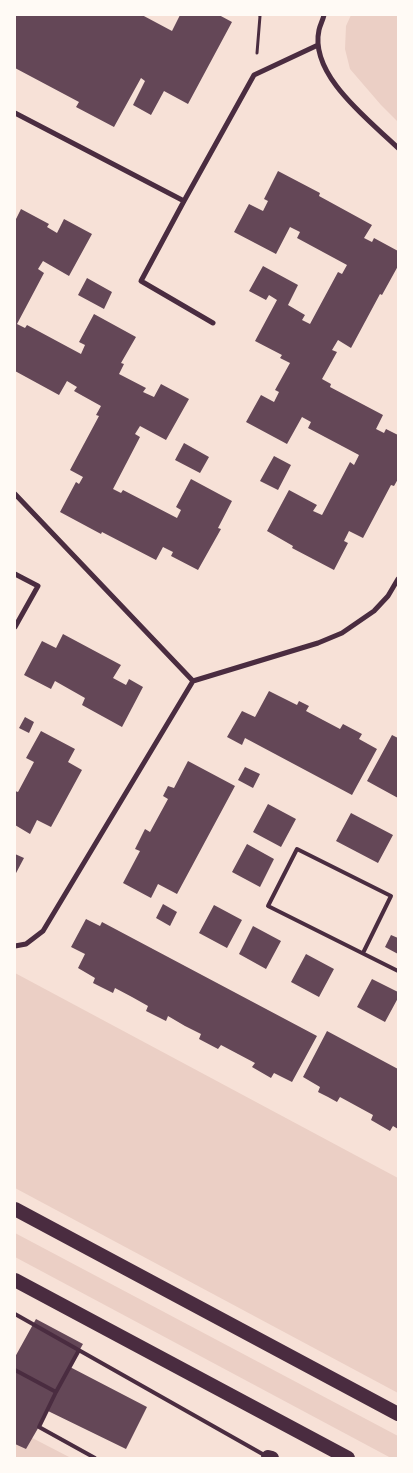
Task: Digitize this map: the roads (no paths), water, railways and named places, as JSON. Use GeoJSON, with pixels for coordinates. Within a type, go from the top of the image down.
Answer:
{"type":"FeatureCollection","features":[{"type":"Feature","properties":{"kind":"highway"},"geometry":{"type":"LineString","coordinates":[[15,1208],[398,1414]]}},
{"type":"Feature","properties":{"kind":"highway"},"geometry":{"type":"LineString","coordinates":[[15,1280],[348,1458]]}},
{"type":"Feature","properties":{"kind":"highway"},"geometry":{"type":"LineString","coordinates":[[268,1457],[272,1458]]}},
{"type":"Feature","properties":{"kind":"street"},"geometry":{"type":"LineString","coordinates":[[324,15],[319,29],[318,44],[322,61],[330,78],[343,95],[398,148]]}},
{"type":"Feature","properties":{"kind":"street"},"geometry":{"type":"LineString","coordinates":[[213,323],[141,281],[254,75],[318,44]]}},
{"type":"Feature","properties":{"kind":"street"},"geometry":{"type":"LineString","coordinates":[[15,113],[184,201]]}},
{"type":"Feature","properties":{"kind":"street"},"geometry":{"type":"LineString","coordinates":[[15,494],[194,681]]}},
{"type":"Feature","properties":{"kind":"street"},"geometry":{"type":"LineString","coordinates":[[15,574],[38,586],[15,627]]}},
{"type":"Feature","properties":{"kind":"street"},"geometry":{"type":"LineString","coordinates":[[15,946],[26,944],[42,931],[194,681],[318,644],[342,633],[374,611],[388,596],[398,579]]}},
{"type":"Feature","properties":{"kind":"lane"},"geometry":{"type":"LineString","coordinates":[[362,953],[391,896],[297,849],[268,906],[362,953],[398,971]]}},
{"type":"Feature","properties":{"kind":"lane"},"geometry":{"type":"LineString","coordinates":[[15,1314],[268,1457]]}},
{"type":"Feature","properties":{"kind":"lane"},"geometry":{"type":"LineString","coordinates":[[79,1350],[38,1427],[95,1458]]}},
{"type":"Feature","properties":{"kind":"lane"},"geometry":{"type":"LineString","coordinates":[[15,1370],[56,1392]]}},
{"type":"Feature","properties":{"kind":"lane"},"geometry":{"type":"LineString","coordinates":[[260,1458],[268,1457]]}}]}
